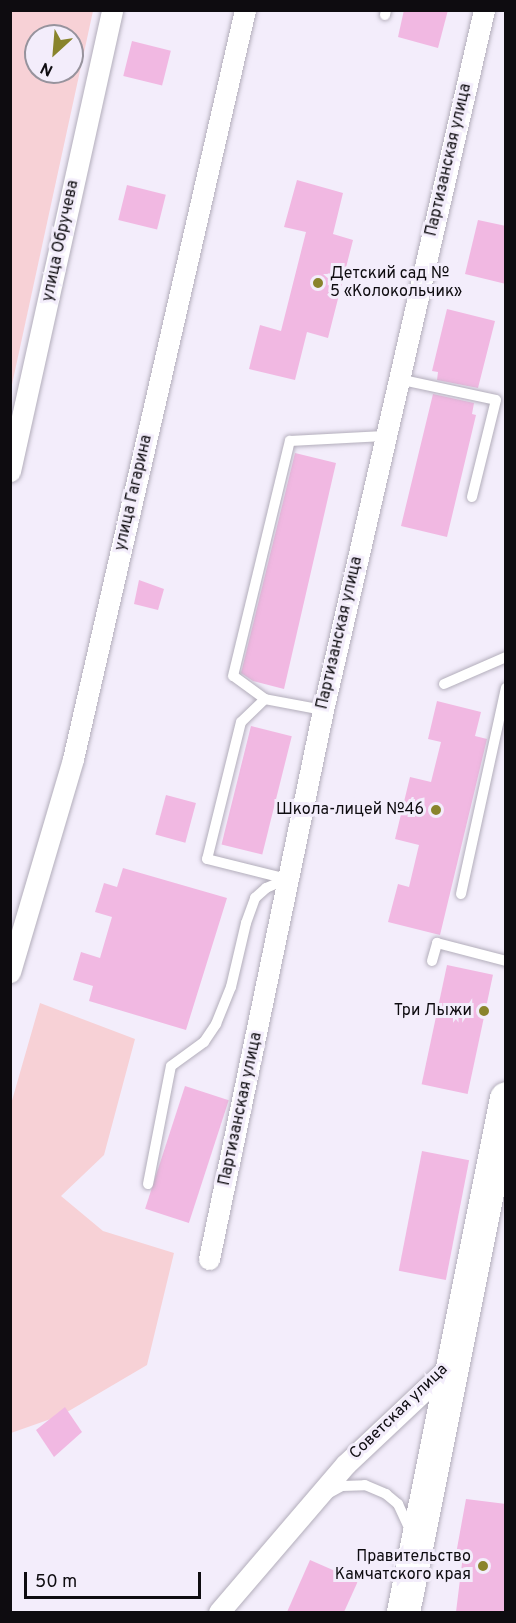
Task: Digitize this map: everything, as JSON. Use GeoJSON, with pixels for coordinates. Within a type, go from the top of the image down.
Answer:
{"type":"FeatureCollection","features":[{"type":"Feature","properties":{"kind":"main road","name":"Советская улица"},"geometry":{"type":"LineString","coordinates":[[451,1365],[506,1098]]}},
{"type":"Feature","properties":{"kind":"main road"},"geometry":{"type":"LineString","coordinates":[[404,1612],[451,1365]]}},
{"type":"Feature","properties":{"kind":"street","name":"улица Обручева"},"geometry":{"type":"LineString","coordinates":[[10,471],[112,10]]}},
{"type":"Feature","properties":{"kind":"street","name":"улица Гагарина"},"geometry":{"type":"LineString","coordinates":[[10,972],[74,759],[245,10]]}},
{"type":"Feature","properties":{"kind":"street","name":"Партизанская улица"},"geometry":{"type":"LineString","coordinates":[[209,1258],[323,710],[397,379],[484,10]]}},
{"type":"Feature","properties":{"kind":"street","name":"Советская улица"},"geometry":{"type":"LineString","coordinates":[[219,1612],[346,1464],[451,1365]]}},
{"type":"Feature","properties":{"kind":"lane"},"geometry":{"type":"LineString","coordinates":[[397,379],[496,400],[472,497]]}},
{"type":"Feature","properties":{"kind":"lane"},"geometry":{"type":"LineString","coordinates":[[323,710],[266,699],[232,676],[285,451],[290,441],[384,436]]}},
{"type":"Feature","properties":{"kind":"lane"},"geometry":{"type":"LineString","coordinates":[[444,684],[506,657]]}},
{"type":"Feature","properties":{"kind":"lane"},"geometry":{"type":"LineString","coordinates":[[461,894],[506,688]]}},
{"type":"Feature","properties":{"kind":"lane"},"geometry":{"type":"LineString","coordinates":[[266,699],[241,722],[207,859],[287,879]]}},
{"type":"Feature","properties":{"kind":"lane"},"geometry":{"type":"LineString","coordinates":[[147,1184],[171,1066],[204,1042],[216,1024],[231,987],[246,923],[255,898],[266,888],[287,879]]}},
{"type":"Feature","properties":{"kind":"lane"},"geometry":{"type":"LineString","coordinates":[[432,961],[437,943],[506,962]]}},
{"type":"Feature","properties":{"kind":"lane"},"geometry":{"type":"LineString","coordinates":[[316,1500],[342,1486],[365,1485],[398,1504],[417,1544]]}},
{"type":"Feature","properties":{"kind":"shaded area"},"geometry":{"type":"Polygon","coordinates":[[[10,11],[93,11],[84,52],[84,24],[24,24],[24,84],[77,84],[11,389],[10,11]]]}},
{"type":"Feature","properties":{"kind":"shaded area"},"geometry":{"type":"Polygon","coordinates":[[[40,1003],[135,1039],[104,1155],[61,1196],[103,1231],[174,1253],[147,1365],[62,1415],[11,1433],[11,1104],[40,1003]]]}},
{"type":"Feature","properties":{"kind":"building"},"geometry":{"type":"Polygon","coordinates":[[[404,10],[448,10],[438,48],[398,37],[404,10]]]}},
{"type":"Feature","properties":{"kind":"building"},"geometry":{"type":"Polygon","coordinates":[[[132,41],[171,51],[162,86],[123,76],[132,41]]]}},
{"type":"Feature","properties":{"kind":"building","name":"Детский сад № 5 «Колокольчик»"},"geometry":{"type":"Polygon","coordinates":[[[297,180],[343,193],[333,234],[353,240],[328,338],[307,332],[295,380],[249,369],[260,325],[281,331],[306,232],[284,227],[297,180]]]}},
{"type":"Feature","properties":{"kind":"building"},"geometry":{"type":"Polygon","coordinates":[[[127,185],[166,195],[157,230],[118,220],[127,185]]]}},
{"type":"Feature","properties":{"kind":"building"},"geometry":{"type":"Polygon","coordinates":[[[478,220],[506,226],[506,284],[465,274],[478,220]]]}},
{"type":"Feature","properties":{"kind":"building"},"geometry":{"type":"Polygon","coordinates":[[[447,309],[495,321],[478,388],[437,380],[438,372],[432,371],[447,309]]]}},
{"type":"Feature","properties":{"kind":"building"},"geometry":{"type":"Polygon","coordinates":[[[433,394],[474,403],[472,414],[476,415],[447,537],[401,526],[433,394]]]}},
{"type":"Feature","properties":{"kind":"building"},"geometry":{"type":"Polygon","coordinates":[[[295,453],[336,463],[284,689],[253,681],[241,673],[295,453]]]}},
{"type":"Feature","properties":{"kind":"building"},"geometry":{"type":"Polygon","coordinates":[[[139,580],[164,589],[158,610],[134,604],[139,580]]]}},
{"type":"Feature","properties":{"kind":"building","name":"Школа-лицей №46"},"geometry":{"type":"Polygon","coordinates":[[[437,701],[481,712],[475,736],[487,739],[440,935],[388,922],[398,884],[409,887],[419,845],[395,839],[410,777],[431,782],[441,742],[428,739],[437,701]]]}},
{"type":"Feature","properties":{"kind":"building"},"geometry":{"type":"Polygon","coordinates":[[[251,726],[292,736],[262,855],[221,844],[251,726]]]}},
{"type":"Feature","properties":{"kind":"building"},"geometry":{"type":"Polygon","coordinates":[[[166,795],[196,803],[185,843],[155,835],[166,795]]]}},
{"type":"Feature","properties":{"kind":"building"},"geometry":{"type":"Polygon","coordinates":[[[123,868],[227,898],[186,1030],[89,1001],[93,986],[73,980],[81,952],[100,958],[112,917],[95,912],[104,883],[117,887],[123,868]]]}},
{"type":"Feature","properties":{"kind":"building"},"geometry":{"type":"Polygon","coordinates":[[[447,965],[493,975],[468,1094],[422,1084],[447,965]]]}},
{"type":"Feature","properties":{"kind":"building"},"geometry":{"type":"Polygon","coordinates":[[[185,1086],[229,1100],[189,1223],[145,1209],[185,1086]]]}},
{"type":"Feature","properties":{"kind":"building"},"geometry":{"type":"Polygon","coordinates":[[[422,1151],[469,1160],[446,1280],[399,1271],[422,1151]]]}},
{"type":"Feature","properties":{"kind":"building"},"geometry":{"type":"Polygon","coordinates":[[[65,1407],[82,1432],[54,1457],[36,1430],[65,1407]]]}},
{"type":"Feature","properties":{"kind":"building","name":"Правительство Камчатского края"},"geometry":{"type":"Polygon","coordinates":[[[466,1499],[506,1504],[506,1612],[456,1612],[463,1555],[456,1554],[466,1499]]]}},
{"type":"Feature","properties":{"kind":"building"},"geometry":{"type":"Polygon","coordinates":[[[310,1560],[358,1581],[344,1612],[287,1612],[310,1560]]]}},
{"type":"Feature","properties":{"kind":"place","name":"Детский сад № 5 «Колокольчик»"},"geometry":{"type":"Point","coordinates":[318,283]}},
{"type":"Feature","properties":{"kind":"place","name":"Школа-лицей №46"},"geometry":{"type":"Point","coordinates":[436,810]}},
{"type":"Feature","properties":{"kind":"place","name":"Три Лыжи"},"geometry":{"type":"Point","coordinates":[484,1011]}},
{"type":"Feature","properties":{"kind":"place","name":"Правительство Камчатского края"},"geometry":{"type":"Point","coordinates":[483,1566]}}]}
